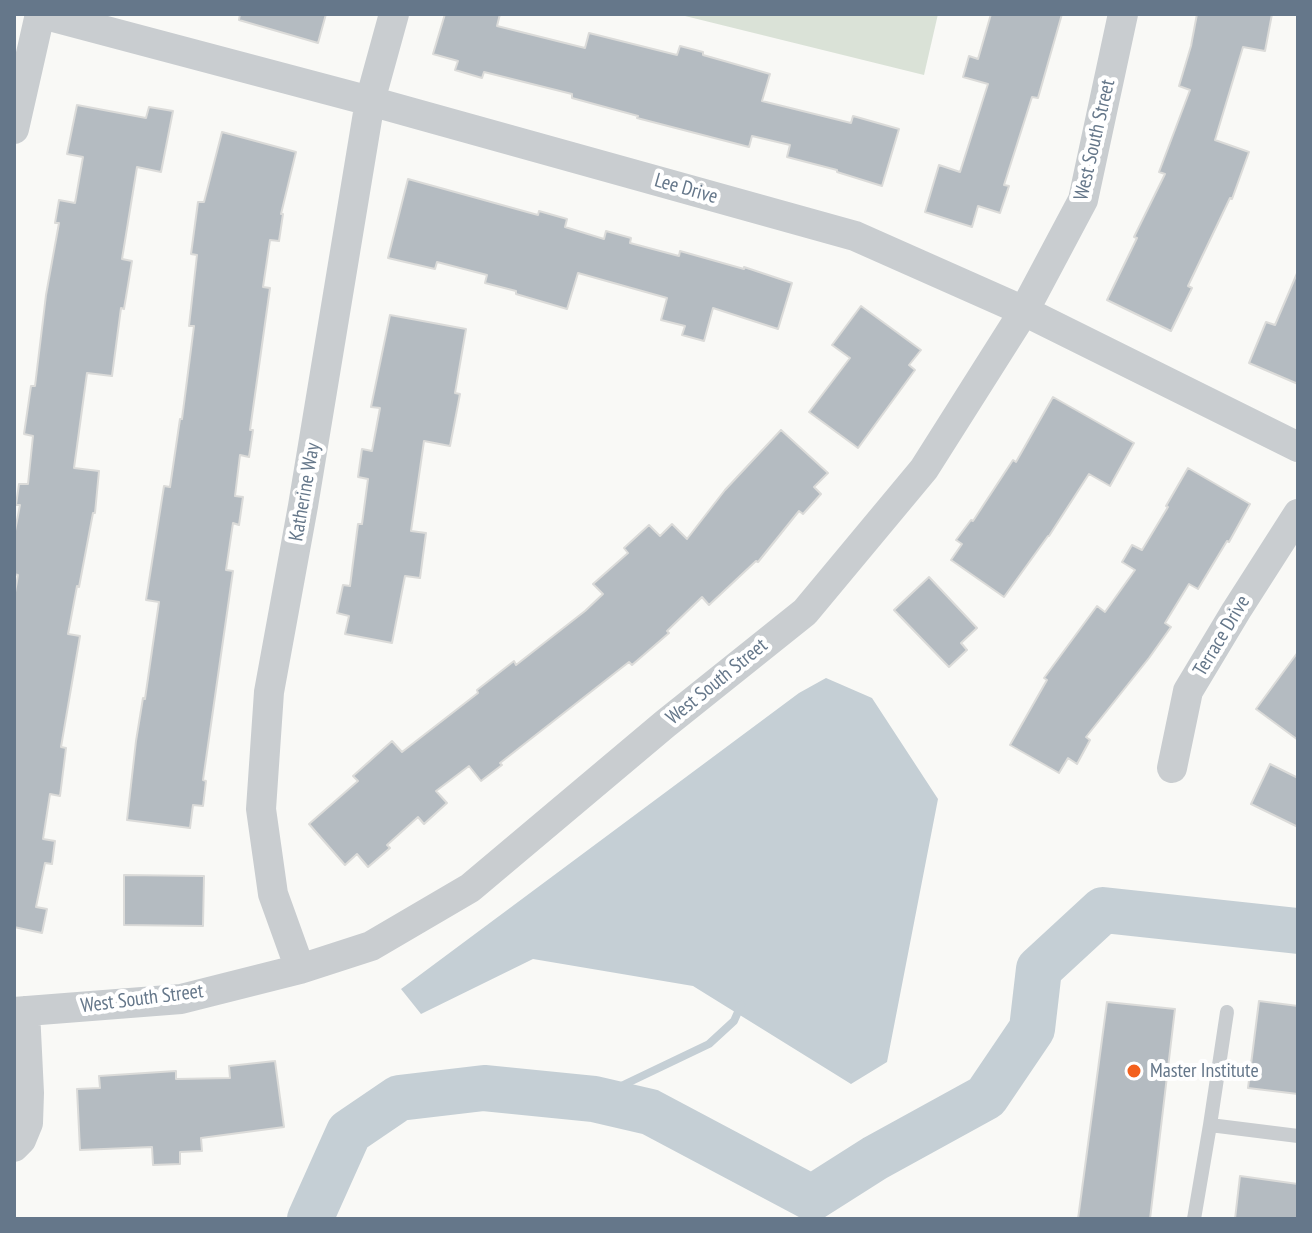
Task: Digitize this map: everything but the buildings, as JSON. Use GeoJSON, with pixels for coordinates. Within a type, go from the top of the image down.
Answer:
{"type":"FeatureCollection","features":[{"type":"Feature","properties":{"kind":"street","name":"Lee Drive"},"geometry":{"type":"LineString","coordinates":[[41,14],[370,101],[855,236],[1024,311],[1298,447]]}},
{"type":"Feature","properties":{"kind":"street"},"geometry":{"type":"LineString","coordinates":[[14,129],[41,14]]}},
{"type":"Feature","properties":{"kind":"street","name":"Katherine Way"},"geometry":{"type":"LineString","coordinates":[[300,969],[273,894],[261,809],[269,692],[370,101],[394,14]]}},
{"type":"Feature","properties":{"kind":"street","name":"West South Street"},"geometry":{"type":"LineString","coordinates":[[20,1011],[181,999],[300,969],[371,946],[470,888],[665,724],[805,612],[924,469],[1024,311],[1083,200],[1123,14]]}},
{"type":"Feature","properties":{"kind":"street","name":"Terrace Drive"},"geometry":{"type":"LineString","coordinates":[[1172,768],[1188,691],[1298,514]]}},
{"type":"Feature","properties":{"kind":"street"},"geometry":{"type":"LineString","coordinates":[[14,1147],[21,1140],[28,1123],[29,1093],[20,1011]]}},
{"type":"Feature","properties":{"kind":"lane"},"geometry":{"type":"LineString","coordinates":[[1194,1219],[1227,1012]]}},
{"type":"Feature","properties":{"kind":"lane"},"geometry":{"type":"LineString","coordinates":[[1210,1125],[1298,1136]]}},
{"type":"Feature","properties":{"kind":"shaded area"},"geometry":{"type":"Polygon","coordinates":[[[677,14],[938,14],[924,75],[677,14]]]}},
{"type":"Feature","properties":{"kind":"shaded area"},"geometry":{"type":"Polygon","coordinates":[[[826,678],[872,698],[938,799],[887,1062],[851,1084],[693,986],[533,959],[421,1014],[401,989],[799,693],[826,678]]]}},
{"type":"Feature","properties":{"kind":"waterway"},"geometry":{"type":"LineString","coordinates":[[310,1219],[349,1132],[399,1098],[484,1088],[594,1099],[650,1112],[812,1198],[875,1158],[986,1097],[1032,1029],[1039,969],[1103,910],[1298,931]]}},
{"type":"Feature","properties":{"kind":"waterway"},"geometry":{"type":"LineString","coordinates":[[594,1099],[709,1044],[734,1021],[741,1005]]}},
{"type":"Feature","properties":{"kind":"place","name":"Master Institute"},"geometry":{"type":"Point","coordinates":[1134,1071]}}]}
